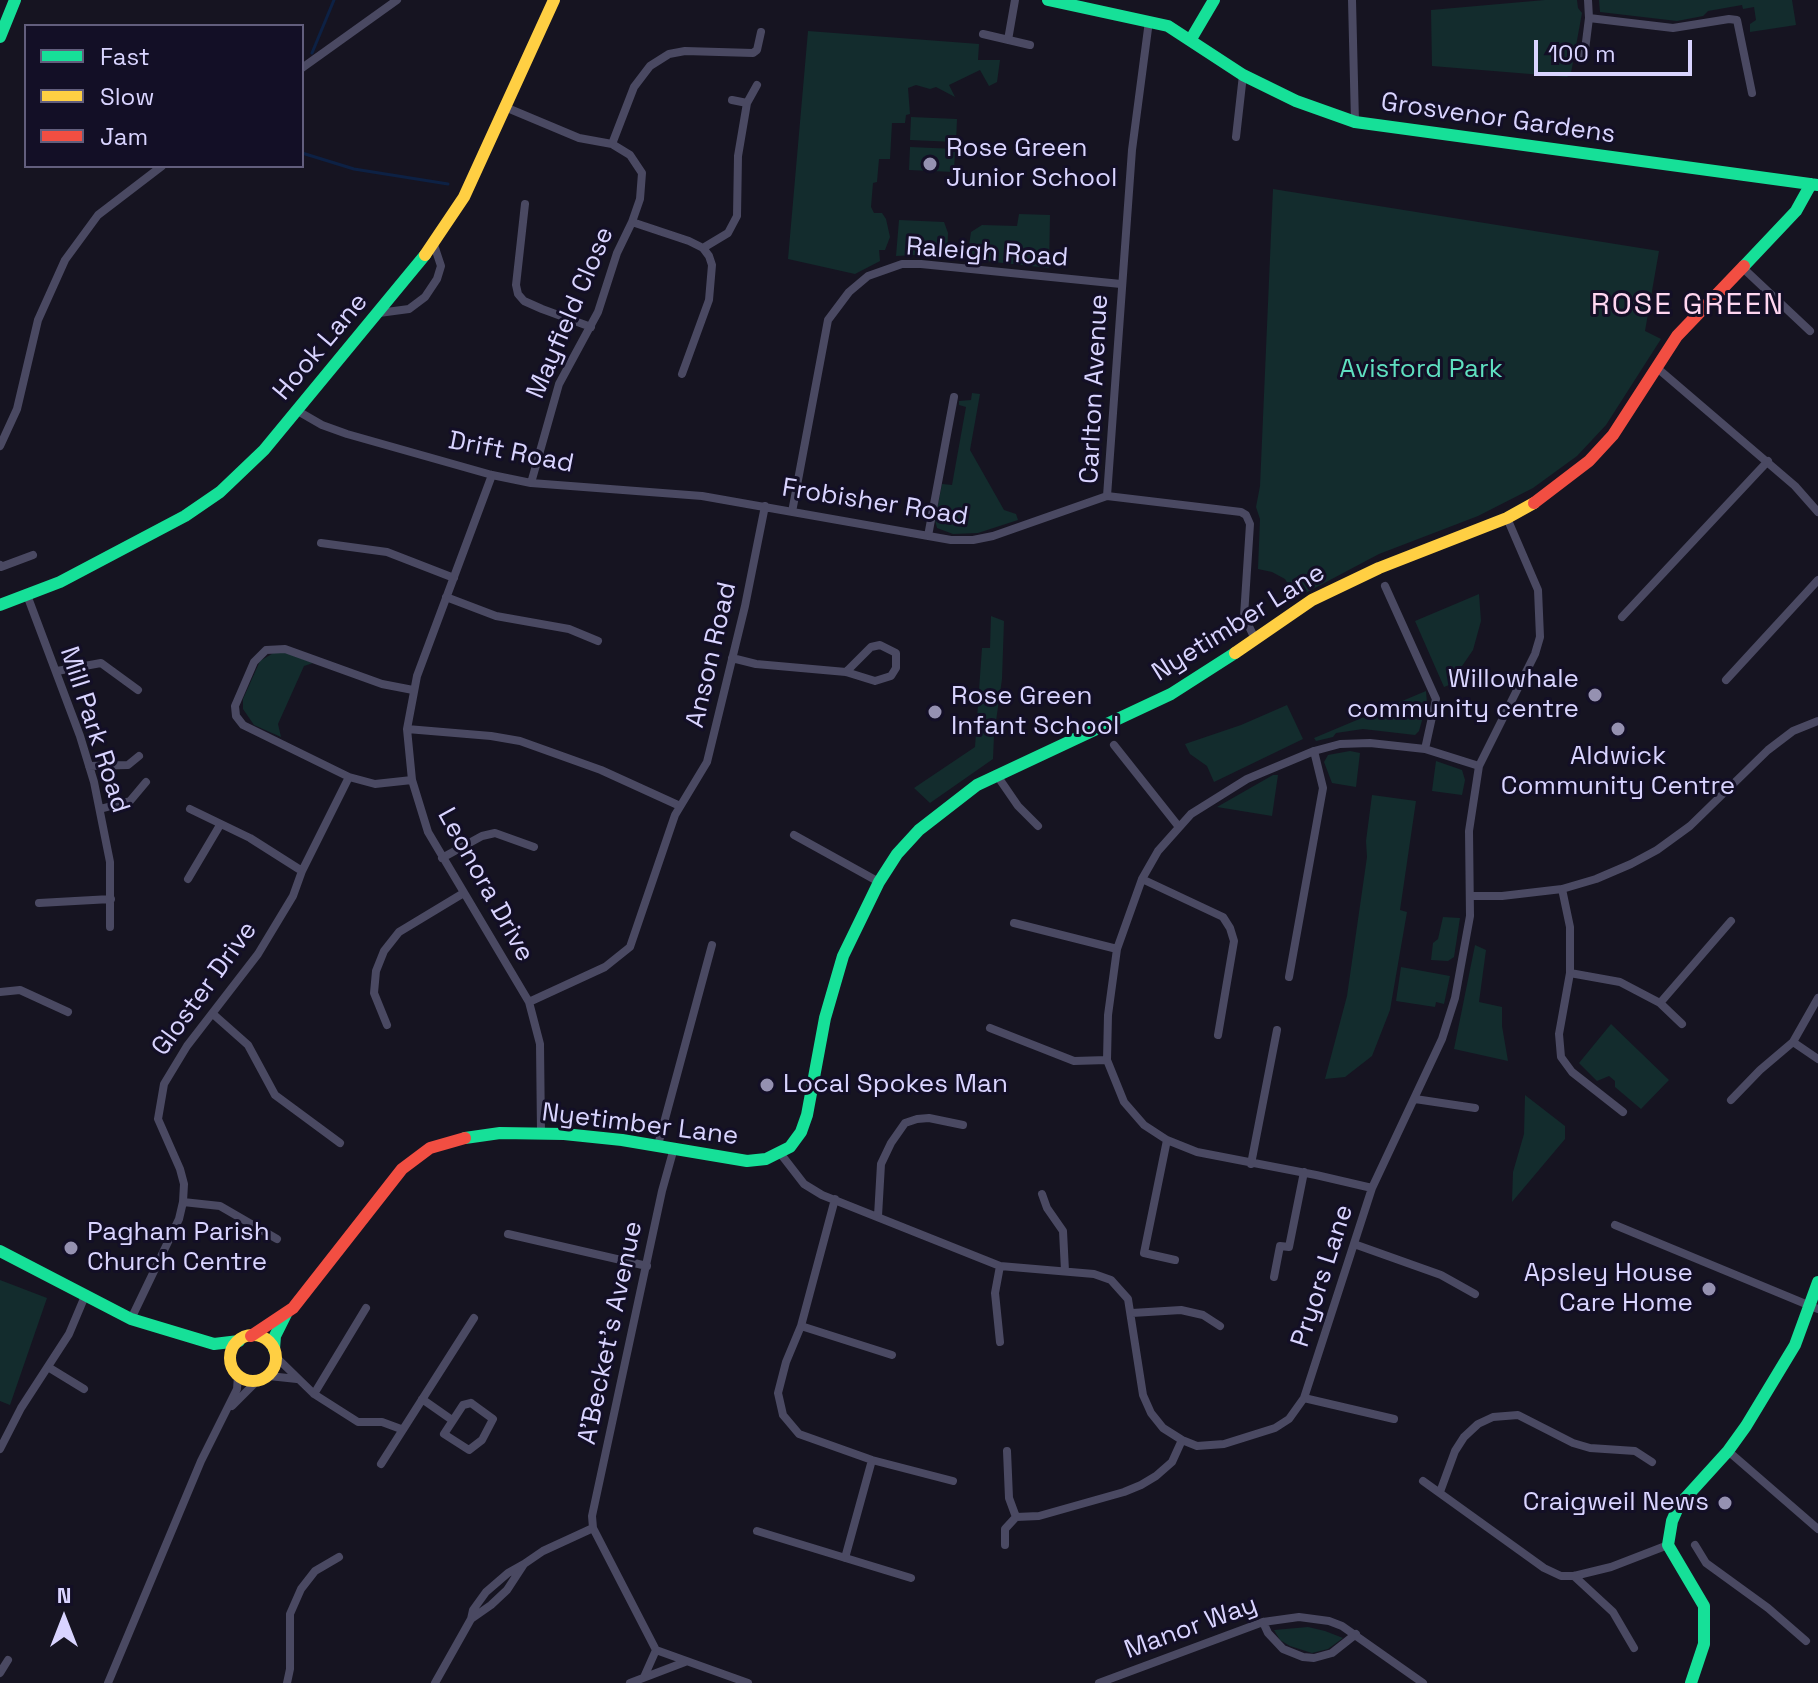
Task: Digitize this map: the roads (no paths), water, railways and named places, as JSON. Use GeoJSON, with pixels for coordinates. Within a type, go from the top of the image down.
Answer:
{"type":"FeatureCollection","features":[{"type":"Feature","properties":{"kind":"street"},"geometry":{"type":"LineString","coordinates":[[0,37],[15,0]]}},
{"type":"Feature","properties":{"kind":"street"},"geometry":{"type":"LineString","coordinates":[[304,67],[397,0]]}},
{"type":"Feature","properties":{"kind":"street","name":"Hook Lane"},"geometry":{"type":"LineString","coordinates":[[0,605],[60,582],[185,516],[220,492],[264,450],[434,245],[464,197],[554,0]]}},
{"type":"Feature","properties":{"kind":"street"},"geometry":{"type":"LineString","coordinates":[[1008,40],[1015,0]]}},
{"type":"Feature","properties":{"kind":"street","name":"Grosvenor Gardens"},"geometry":{"type":"LineString","coordinates":[[1048,0],[1168,26],[1243,75],[1296,101],[1355,122],[1815,185]]}},
{"type":"Feature","properties":{"kind":"street"},"geometry":{"type":"LineString","coordinates":[[1191,39],[1214,0]]}},
{"type":"Feature","properties":{"kind":"street"},"geometry":{"type":"LineString","coordinates":[[1352,0],[1355,122]]}},
{"type":"Feature","properties":{"kind":"street"},"geometry":{"type":"LineString","coordinates":[[1584,58],[1588,0]]}},
{"type":"Feature","properties":{"kind":"street"},"geometry":{"type":"LineString","coordinates":[[1589,18],[1673,28],[1737,20],[1752,93]]}},
{"type":"Feature","properties":{"kind":"street","name":"Carlton Avenue"},"geometry":{"type":"LineString","coordinates":[[1149,21],[1132,150],[1107,496],[1246,515],[1250,524],[1244,616],[1255,639]]}},
{"type":"Feature","properties":{"kind":"street"},"geometry":{"type":"LineString","coordinates":[[612,144],[634,87],[650,66],[669,54],[685,51],[753,53],[759,44],[761,32]]}},
{"type":"Feature","properties":{"kind":"street"},"geometry":{"type":"LineString","coordinates":[[983,34],[1030,45]]}},
{"type":"Feature","properties":{"kind":"street"},"geometry":{"type":"LineString","coordinates":[[1236,137],[1243,75]]}},
{"type":"Feature","properties":{"kind":"street"},"geometry":{"type":"LineString","coordinates":[[682,374],[709,300],[712,265],[703,248],[728,233],[737,216],[738,156],[747,103],[757,85]]}},
{"type":"Feature","properties":{"kind":"street"},"geometry":{"type":"LineString","coordinates":[[732,100],[747,103]]}},
{"type":"Feature","properties":{"kind":"street"},"geometry":{"type":"LineString","coordinates":[[505,107],[579,138],[612,144],[630,155],[642,173],[640,199],[632,222]]}},
{"type":"Feature","properties":{"kind":"street"},"geometry":{"type":"LineString","coordinates":[[0,446],[17,409],[38,320],[65,260],[98,215],[159,168]]}},
{"type":"Feature","properties":{"kind":"street","name":"Nyetimber Lane"},"geometry":{"type":"LineString","coordinates":[[274,1352],[275,1336],[286,1314],[311,1287],[402,1169],[430,1148],[479,1135],[541,1133],[658,1145],[747,1161],[766,1159],[790,1147],[801,1132],[807,1115],[832,989],[855,928],[897,854],[919,830],[950,804],[996,774],[1171,694],[1312,600],[1343,584],[1507,518],[1544,497],[1589,461],[1633,408],[1677,336],[1744,269],[1815,185]]}},
{"type":"Feature","properties":{"kind":"street"},"geometry":{"type":"LineString","coordinates":[[525,204],[516,285],[518,294],[524,301],[591,327]]}},
{"type":"Feature","properties":{"kind":"street","name":"Mayfield Close"},"geometry":{"type":"LineString","coordinates":[[531,483],[559,384],[591,327],[617,253],[632,222],[673,234],[703,248]]}},
{"type":"Feature","properties":{"kind":"street"},"geometry":{"type":"LineString","coordinates":[[379,313],[409,309],[425,297],[437,279],[441,266],[434,245]]}},
{"type":"Feature","properties":{"kind":"street","name":"Raleigh Road"},"geometry":{"type":"LineString","coordinates":[[792,512],[828,320],[842,298],[868,276],[902,264],[921,264],[1121,284]]}},
{"type":"Feature","properties":{"kind":"street"},"geometry":{"type":"LineString","coordinates":[[1744,269],[1810,331]]}},
{"type":"Feature","properties":{"kind":"street"},"geometry":{"type":"LineString","coordinates":[[1656,367],[1768,461],[1818,512]]}},
{"type":"Feature","properties":{"kind":"street"},"geometry":{"type":"LineString","coordinates":[[928,536],[954,397]]}},
{"type":"Feature","properties":{"kind":"street","name":"Drift Road"},"geometry":{"type":"LineString","coordinates":[[296,410],[322,425],[347,434],[492,475],[562,487],[672,492],[726,500]]}},
{"type":"Feature","properties":{"kind":"street"},"geometry":{"type":"LineString","coordinates":[[1622,617],[1768,461]]}},
{"type":"Feature","properties":{"kind":"street","name":"Leonora Drive"},"geometry":{"type":"LineString","coordinates":[[492,475],[413,690],[407,729],[412,780],[424,822],[462,894],[529,1002],[540,1044],[541,1133]]}},
{"type":"Feature","properties":{"kind":"street","name":"Frobisher Road"},"geometry":{"type":"LineString","coordinates":[[726,500],[963,541],[983,539],[1107,496]]}},
{"type":"Feature","properties":{"kind":"street","name":"Anson Road"},"geometry":{"type":"LineString","coordinates":[[529,1002],[605,967],[630,947],[680,806],[707,762],[765,506]]}},
{"type":"Feature","properties":{"kind":"street","name":"Pryors Lane"},"geometry":{"type":"LineString","coordinates":[[1182,1440],[1197,1446],[1224,1444],[1254,1436],[1289,1419],[1304,1398],[1372,1188],[1442,1039],[1455,998],[1470,916],[1469,831],[1479,766],[1535,654],[1540,637],[1538,590],[1507,518]]}},
{"type":"Feature","properties":{"kind":"street"},"geometry":{"type":"LineString","coordinates":[[321,543],[387,552],[454,578]]}},
{"type":"Feature","properties":{"kind":"street"},"geometry":{"type":"LineString","coordinates":[[0,565],[33,555]]}},
{"type":"Feature","properties":{"kind":"street"},"geometry":{"type":"LineString","coordinates":[[1726,680],[1818,580]]}},
{"type":"Feature","properties":{"kind":"street"},"geometry":{"type":"LineString","coordinates":[[1385,586],[1436,699],[1425,749]]}},
{"type":"Feature","properties":{"kind":"street","name":"Mill Park Road"},"geometry":{"type":"LineString","coordinates":[[27,595],[57,671],[100,809],[110,862],[110,927]]}},
{"type":"Feature","properties":{"kind":"street"},"geometry":{"type":"LineString","coordinates":[[446,597],[496,616],[569,629],[598,641]]}},
{"type":"Feature","properties":{"kind":"street"},"geometry":{"type":"LineString","coordinates":[[732,658],[756,664],[846,672],[875,681],[891,676],[896,668],[896,653],[880,645],[871,647],[846,672]]}},
{"type":"Feature","properties":{"kind":"street"},"geometry":{"type":"LineString","coordinates":[[412,780],[375,784],[349,777],[243,725],[236,716],[235,706],[254,662],[266,650],[285,649],[382,684],[413,690]]}},
{"type":"Feature","properties":{"kind":"street"},"geometry":{"type":"LineString","coordinates":[[57,671],[101,663],[138,690]]}},
{"type":"Feature","properties":{"kind":"street"},"geometry":{"type":"LineString","coordinates":[[1470,896],[1502,896],[1562,889],[1596,879],[1657,850],[1690,826],[1768,750],[1793,731],[1818,721]]}},
{"type":"Feature","properties":{"kind":"street"},"geometry":{"type":"LineString","coordinates":[[407,729],[520,741],[601,770],[680,806]]}},
{"type":"Feature","properties":{"kind":"street"},"geometry":{"type":"LineString","coordinates":[[1372,1188],[1197,1152],[1167,1140],[1144,1125],[1124,1102],[1107,1060],[1108,1015],[1117,949],[1142,879],[1158,851],[1191,814],[1247,779],[1314,751],[1340,744],[1370,743],[1425,749],[1479,766]]}},
{"type":"Feature","properties":{"kind":"street"},"geometry":{"type":"LineString","coordinates":[[1114,745],[1179,827]]}},
{"type":"Feature","properties":{"kind":"street"},"geometry":{"type":"LineString","coordinates":[[1289,977],[1323,788],[1314,751]]}},
{"type":"Feature","properties":{"kind":"street"},"geometry":{"type":"LineString","coordinates":[[89,766],[128,765],[139,756]]}},
{"type":"Feature","properties":{"kind":"street"},"geometry":{"type":"LineString","coordinates":[[996,774],[1018,806],[1038,826]]}},
{"type":"Feature","properties":{"kind":"street","name":"Gloster Drive"},"geometry":{"type":"LineString","coordinates":[[131,1319],[179,1219],[183,1202],[184,1184],[180,1169],[158,1119],[159,1101],[172,1068],[258,954],[293,896],[302,871],[349,777]]}},
{"type":"Feature","properties":{"kind":"street"},"geometry":{"type":"LineString","coordinates":[[100,809],[130,801],[146,782]]}},
{"type":"Feature","properties":{"kind":"street"},"geometry":{"type":"LineString","coordinates":[[190,809],[250,838],[302,871]]}},
{"type":"Feature","properties":{"kind":"street"},"geometry":{"type":"LineString","coordinates":[[188,879],[220,825]]}},
{"type":"Feature","properties":{"kind":"street"},"geometry":{"type":"LineString","coordinates":[[442,858],[482,836],[495,833],[534,847]]}},
{"type":"Feature","properties":{"kind":"street"},"geometry":{"type":"LineString","coordinates":[[794,835],[879,882]]}},
{"type":"Feature","properties":{"kind":"street"},"geometry":{"type":"LineString","coordinates":[[1142,879],[1223,917],[1230,928],[1234,941],[1218,1035]]}},
{"type":"Feature","properties":{"kind":"street"},"geometry":{"type":"LineString","coordinates":[[1562,889],[1570,927],[1570,973],[1559,1034],[1561,1057],[1572,1072],[1623,1112]]}},
{"type":"Feature","properties":{"kind":"street"},"geometry":{"type":"LineString","coordinates":[[387,1025],[374,993],[376,971],[384,951],[399,932],[462,894]]}},
{"type":"Feature","properties":{"kind":"street"},"geometry":{"type":"LineString","coordinates":[[39,903],[111,899]]}},
{"type":"Feature","properties":{"kind":"street"},"geometry":{"type":"LineString","coordinates":[[1660,1003],[1731,921]]}},
{"type":"Feature","properties":{"kind":"street"},"geometry":{"type":"LineString","coordinates":[[1014,923],[1117,949]]}},
{"type":"Feature","properties":{"kind":"street"},"geometry":{"type":"LineString","coordinates":[[658,1145],[712,945]]}},
{"type":"Feature","properties":{"kind":"street"},"geometry":{"type":"LineString","coordinates":[[1570,973],[1620,982],[1660,1003],[1682,1024]]}},
{"type":"Feature","properties":{"kind":"street"},"geometry":{"type":"LineString","coordinates":[[0,992],[20,990],[68,1012]]}},
{"type":"Feature","properties":{"kind":"street"},"geometry":{"type":"LineString","coordinates":[[1731,1100],[1793,1042],[1818,998]]}},
{"type":"Feature","properties":{"kind":"street"},"geometry":{"type":"LineString","coordinates":[[213,1014],[248,1045],[275,1095],[340,1143]]}},
{"type":"Feature","properties":{"kind":"street"},"geometry":{"type":"LineString","coordinates":[[990,1028],[1074,1061],[1107,1060]]}},
{"type":"Feature","properties":{"kind":"street"},"geometry":{"type":"LineString","coordinates":[[1251,1164],[1277,1030]]}},
{"type":"Feature","properties":{"kind":"street"},"geometry":{"type":"LineString","coordinates":[[1793,1042],[1818,1059]]}},
{"type":"Feature","properties":{"kind":"street"},"geometry":{"type":"LineString","coordinates":[[1415,1099],[1475,1108]]}},
{"type":"Feature","properties":{"kind":"street"},"geometry":{"type":"LineString","coordinates":[[878,1216],[881,1164],[905,1123],[929,1118],[963,1125]]}},
{"type":"Feature","properties":{"kind":"street"},"geometry":{"type":"LineString","coordinates":[[1167,1140],[1144,1253],[1175,1260]]}},
{"type":"Feature","properties":{"kind":"street","name":"A'Becket's Avenue"},"geometry":{"type":"LineString","coordinates":[[593,1528],[592,1516],[674,1148]]}},
{"type":"Feature","properties":{"kind":"street"},"geometry":{"type":"LineString","coordinates":[[780,1153],[804,1184],[835,1199],[1000,1266],[1094,1274],[1111,1280],[1128,1299],[1143,1395],[1151,1413],[1163,1428],[1182,1440],[1172,1462],[1141,1485],[1039,1516],[1016,1517],[1005,1529],[1005,1545]]}},
{"type":"Feature","properties":{"kind":"street"},"geometry":{"type":"LineString","coordinates":[[1274,1277],[1280,1246],[1289,1247],[1304,1172]]}},
{"type":"Feature","properties":{"kind":"street"},"geometry":{"type":"LineString","coordinates":[[1042,1194],[1047,1208],[1063,1231],[1065,1271]]}},
{"type":"Feature","properties":{"kind":"street"},"geometry":{"type":"LineString","coordinates":[[835,1199],[801,1326],[786,1362],[778,1393],[783,1415],[799,1434],[872,1460],[953,1481]]}},
{"type":"Feature","properties":{"kind":"street"},"geometry":{"type":"LineString","coordinates":[[183,1202],[220,1206],[277,1239]]}},
{"type":"Feature","properties":{"kind":"street"},"geometry":{"type":"LineString","coordinates":[[1615,1225],[1814,1307]]}},
{"type":"Feature","properties":{"kind":"street"},"geometry":{"type":"LineString","coordinates":[[508,1234],[647,1266]]}},
{"type":"Feature","properties":{"kind":"street"},"geometry":{"type":"LineString","coordinates":[[1354,1244],[1441,1275],[1475,1294]]}},
{"type":"Feature","properties":{"kind":"street","name":"Nyetimber Lane"},"geometry":{"type":"LineString","coordinates":[[0,1251],[131,1319],[214,1344],[230,1358]]}},
{"type":"Feature","properties":{"kind":"street"},"geometry":{"type":"LineString","coordinates":[[1000,1266],[995,1293],[1000,1342]]}},
{"type":"Feature","properties":{"kind":"street"},"geometry":{"type":"LineString","coordinates":[[1694,1682],[1704,1644],[1704,1606],[1668,1545],[1669,1533],[1679,1505],[1728,1451],[1795,1345],[1814,1307],[1818,1282]]}},
{"type":"Feature","properties":{"kind":"street"},"geometry":{"type":"LineString","coordinates":[[0,1449],[21,1408],[69,1334],[85,1296]]}},
{"type":"Feature","properties":{"kind":"street"},"geometry":{"type":"LineString","coordinates":[[314,1394],[366,1308]]}},
{"type":"Feature","properties":{"kind":"street"},"geometry":{"type":"LineString","coordinates":[[1132,1313],[1181,1310],[1203,1315],[1220,1326]]}},
{"type":"Feature","properties":{"kind":"street","name":"Nyetimber Lane"},"geometry":{"type":"LineString","coordinates":[[214,1344],[245,1338],[286,1314]]}},
{"type":"Feature","properties":{"kind":"street"},"geometry":{"type":"LineString","coordinates":[[381,1464],[474,1318]]}},
{"type":"Feature","properties":{"kind":"street"},"geometry":{"type":"LineString","coordinates":[[801,1326],[892,1355]]}},
{"type":"Feature","properties":{"kind":"street"},"geometry":{"type":"LineString","coordinates":[[108,1683],[201,1461],[237,1389],[238,1376],[230,1358],[245,1338],[265,1339],[297,1379],[314,1394],[358,1422],[382,1422],[401,1429]]}},
{"type":"Feature","properties":{"kind":"street"},"geometry":{"type":"LineString","coordinates":[[226,1413],[263,1378],[274,1352]]}},
{"type":"Feature","properties":{"kind":"street"},"geometry":{"type":"LineString","coordinates":[[48,1367],[84,1389]]}},
{"type":"Feature","properties":{"kind":"street"},"geometry":{"type":"LineString","coordinates":[[238,1376],[244,1379],[297,1379]]}},
{"type":"Feature","properties":{"kind":"street"},"geometry":{"type":"LineString","coordinates":[[1304,1398],[1394,1419]]}},
{"type":"Feature","properties":{"kind":"street"},"geometry":{"type":"LineString","coordinates":[[422,1399],[452,1420]]}},
{"type":"Feature","properties":{"kind":"street"},"geometry":{"type":"LineString","coordinates":[[471,1403],[493,1419],[482,1440],[469,1450],[444,1434],[452,1420],[463,1405],[471,1403]]}},
{"type":"Feature","properties":{"kind":"street"},"geometry":{"type":"LineString","coordinates":[[1440,1492],[1455,1451],[1464,1437],[1478,1424],[1493,1417],[1518,1415],[1573,1443],[1590,1448],[1635,1451],[1652,1462]]}},
{"type":"Feature","properties":{"kind":"street"},"geometry":{"type":"LineString","coordinates":[[1007,1451],[1009,1498],[1016,1517]]}},
{"type":"Feature","properties":{"kind":"street"},"geometry":{"type":"LineString","coordinates":[[1728,1451],[1818,1529]]}},
{"type":"Feature","properties":{"kind":"street"},"geometry":{"type":"LineString","coordinates":[[845,1558],[872,1460]]}},
{"type":"Feature","properties":{"kind":"street"},"geometry":{"type":"LineString","coordinates":[[1423,1481],[1544,1568],[1561,1576],[1574,1576],[1634,1560],[1668,1545]]}},
{"type":"Feature","properties":{"kind":"street"},"geometry":{"type":"LineString","coordinates":[[435,1683],[471,1619],[507,1590],[524,1564],[543,1551],[593,1528],[656,1650],[748,1683]]}},
{"type":"Feature","properties":{"kind":"street"},"geometry":{"type":"LineString","coordinates":[[757,1531],[911,1578]]}},
{"type":"Feature","properties":{"kind":"street"},"geometry":{"type":"LineString","coordinates":[[1695,1545],[1706,1563],[1768,1608],[1806,1641]]}},
{"type":"Feature","properties":{"kind":"street"},"geometry":{"type":"LineString","coordinates":[[287,1683],[290,1614],[301,1589],[315,1571],[339,1557]]}},
{"type":"Feature","properties":{"kind":"street"},"geometry":{"type":"LineString","coordinates":[[1574,1576],[1613,1612],[1634,1648]]}},
{"type":"Feature","properties":{"kind":"street","name":"Manor Way"},"geometry":{"type":"LineString","coordinates":[[1099,1683],[1263,1622],[1299,1617],[1329,1621],[1356,1634],[1423,1683]]}},
{"type":"Feature","properties":{"kind":"street"},"geometry":{"type":"LineString","coordinates":[[1263,1622],[1268,1633],[1283,1649],[1303,1657],[1314,1658],[1332,1653],[1356,1634]]}},
{"type":"Feature","properties":{"kind":"street"},"geometry":{"type":"LineString","coordinates":[[644,1677],[656,1650]]}},
{"type":"Feature","properties":{"kind":"street"},"geometry":{"type":"LineString","coordinates":[[0,1673],[8,1660]]}},
{"type":"Feature","properties":{"kind":"street"},"geometry":{"type":"LineString","coordinates":[[630,1683],[685,1662]]}},
{"type":"Feature","properties":{"kind":"waterway"},"geometry":{"type":"LineString","coordinates":[[312,53],[334,0]]}},
{"type":"Feature","properties":{"kind":"waterway"},"geometry":{"type":"LineString","coordinates":[[304,154],[354,169],[448,184]]}},
{"type":"Feature","properties":{"kind":"place","name":"Rose Green Junior School"},"geometry":{"type":"Point","coordinates":[930,164]}},
{"type":"Feature","properties":{"kind":"place","name":"Willowhale community centre"},"geometry":{"type":"Point","coordinates":[1595,695]}},
{"type":"Feature","properties":{"kind":"place","name":"Rose Green Infant School"},"geometry":{"type":"Point","coordinates":[935,712]}},
{"type":"Feature","properties":{"kind":"place","name":"Aldwick Community Centre"},"geometry":{"type":"Point","coordinates":[1618,729]}},
{"type":"Feature","properties":{"kind":"place","name":"Local Spokes Man"},"geometry":{"type":"Point","coordinates":[767,1085]}},
{"type":"Feature","properties":{"kind":"place","name":"Pagham Parish Church Centre"},"geometry":{"type":"Point","coordinates":[71,1248]}},
{"type":"Feature","properties":{"kind":"place","name":"Apsley House Care Home"},"geometry":{"type":"Point","coordinates":[1709,1289]}},
{"type":"Feature","properties":{"kind":"place","name":"Craigweil News"},"geometry":{"type":"Point","coordinates":[1725,1503]}},
{"type":"Feature","properties":{"kind":"district","name":"ROSE GREEN"},"geometry":{"type":"Point","coordinates":[1688,306]}},
{"type":"Feature","properties":{"kind":"park label","name":"Avisford Park"},"geometry":{"type":"Point","coordinates":[1421,370]}}]}
